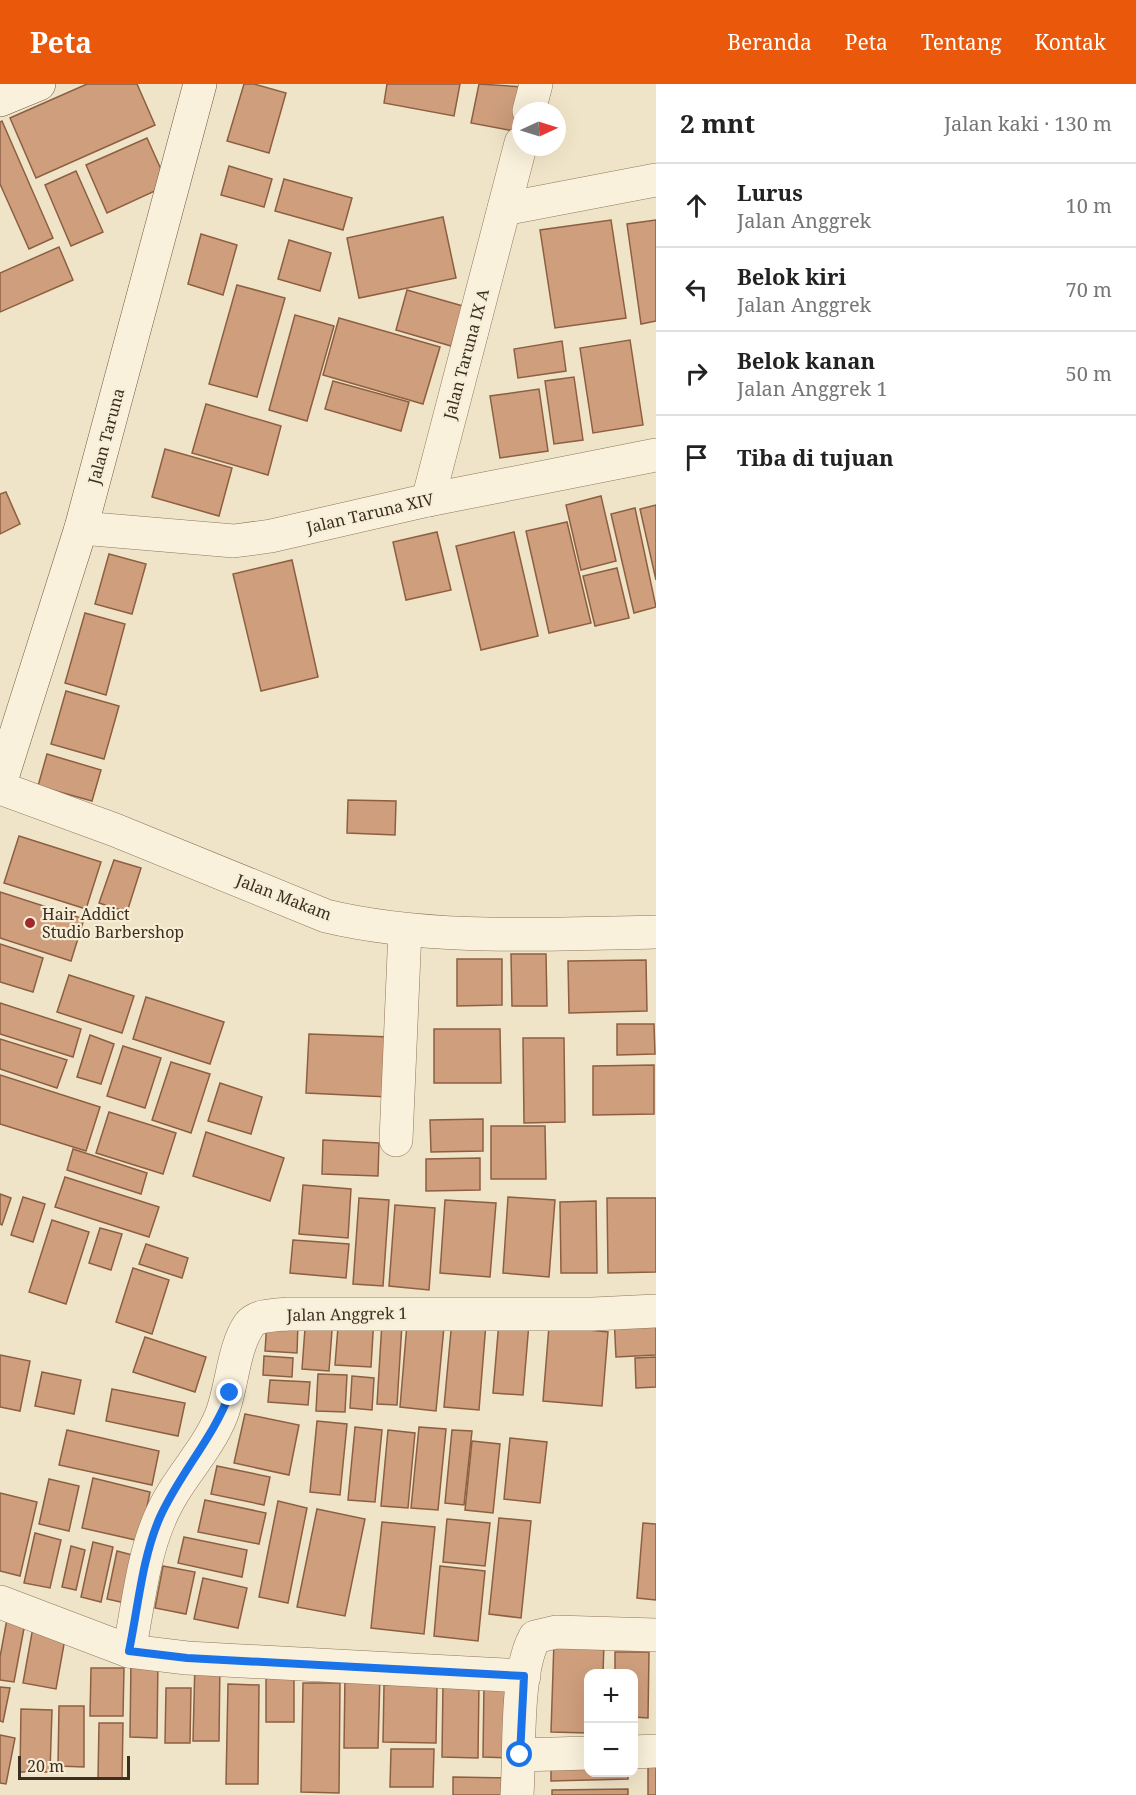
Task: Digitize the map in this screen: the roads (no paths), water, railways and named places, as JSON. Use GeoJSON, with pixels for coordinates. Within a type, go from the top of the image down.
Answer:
{"type":"FeatureCollection","features":[{"type":"Feature","properties":{"kind":"street"},"geometry":{"type":"LineString","coordinates":[[0,100],[39,84]]}},
{"type":"Feature","properties":{"kind":"street","name":"Jalan Taruna"},"geometry":{"type":"LineString","coordinates":[[0,786],[81,528],[200,84]]}},
{"type":"Feature","properties":{"kind":"street"},"geometry":{"type":"LineString","coordinates":[[531,102],[536,84]]}},
{"type":"Feature","properties":{"kind":"street","name":"Jalan Taruna IX A"},"geometry":{"type":"LineString","coordinates":[[428,500],[518,156]]}},
{"type":"Feature","properties":{"kind":"street"},"geometry":{"type":"LineString","coordinates":[[504,209],[656,180]]}},
{"type":"Feature","properties":{"kind":"street","name":"Jalan Taruna XIV"},"geometry":{"type":"LineString","coordinates":[[81,528],[234,541],[271,536],[428,500],[656,455]]}},
{"type":"Feature","properties":{"kind":"street","name":"Jalan Makam"},"geometry":{"type":"LineString","coordinates":[[0,786],[326,916],[405,930],[566,934],[656,932]]}},
{"type":"Feature","properties":{"kind":"street"},"geometry":{"type":"LineString","coordinates":[[396,1140],[405,930]]}},
{"type":"Feature","properties":{"kind":"street","name":"Jalan Anggrek 1"},"geometry":{"type":"LineString","coordinates":[[129,1651],[159,1519],[178,1481],[220,1420],[230,1393],[243,1338],[251,1322],[288,1314],[593,1314],[656,1311]]}},
{"type":"Feature","properties":{"kind":"street"},"geometry":{"type":"LineString","coordinates":[[0,1602],[129,1651],[222,1660],[524,1676]]}},
{"type":"Feature","properties":{"kind":"street"},"geometry":{"type":"LineString","coordinates":[[517,1795],[524,1676],[530,1647],[535,1637],[542,1634],[656,1635]]}},
{"type":"Feature","properties":{"kind":"street"},"geometry":{"type":"LineString","coordinates":[[638,1752],[656,1751]]}},
{"type":"Feature","properties":{"kind":"street"},"geometry":{"type":"LineString","coordinates":[[520,1755],[584,1753]]}},
{"type":"Feature","properties":{"kind":"place","name":"Hair Addict Studio Barbershop"},"geometry":{"type":"Point","coordinates":[30,923]}}]}
